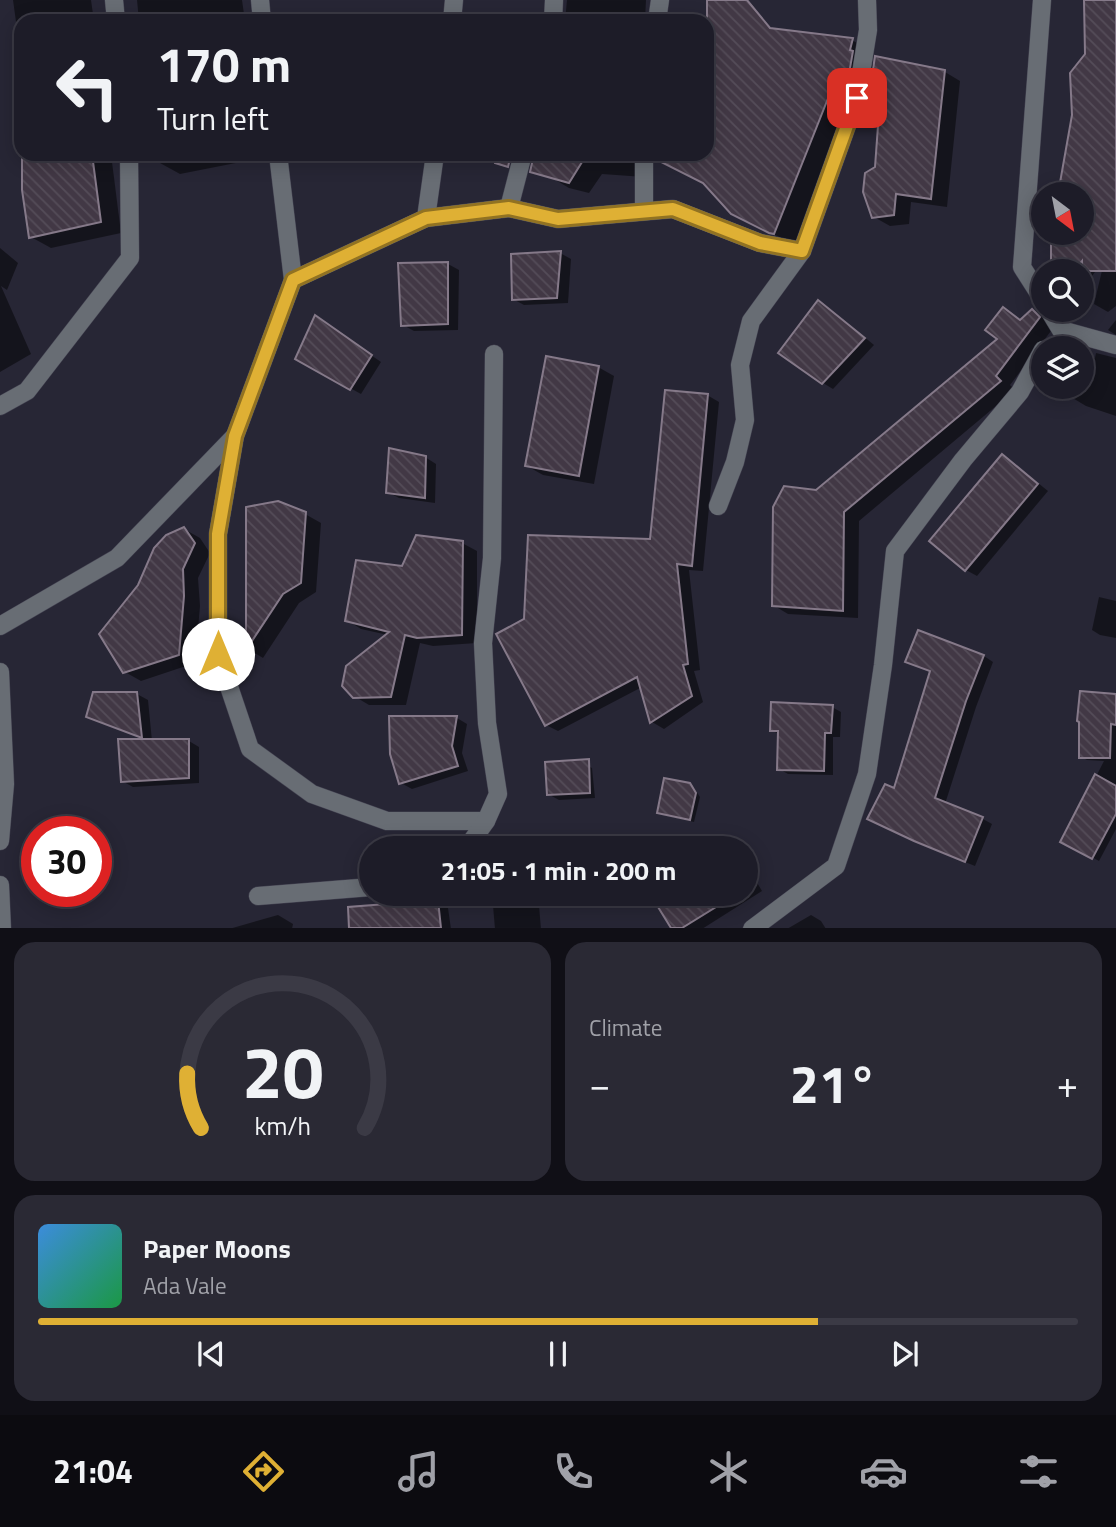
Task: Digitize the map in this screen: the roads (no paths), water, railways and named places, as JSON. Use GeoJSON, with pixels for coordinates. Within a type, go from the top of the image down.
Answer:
{"type":"FeatureCollection","features":[{"type":"Feature","properties":{"kind":"street"},"geometry":{"type":"LineString","coordinates":[[719,506],[735,463],[745,420],[740,365],[751,321],[802,251],[857,98],[868,30],[867,0]]}},
{"type":"Feature","properties":{"kind":"street"},"geometry":{"type":"LineString","coordinates":[[1031,280],[1023,267],[1042,0]]}},
{"type":"Feature","properties":{"kind":"street"},"geometry":{"type":"LineString","coordinates":[[0,406],[27,391],[130,258],[129,161]]}},
{"type":"Feature","properties":{"kind":"street"},"geometry":{"type":"LineString","coordinates":[[279,161],[293,280],[235,436],[218,534],[218,654],[250,749],[312,794],[387,821],[486,821]]}},
{"type":"Feature","properties":{"kind":"street"},"geometry":{"type":"LineString","coordinates":[[426,218],[434,161]]}},
{"type":"Feature","properties":{"kind":"street"},"geometry":{"type":"LineString","coordinates":[[509,208],[521,161]]}},
{"type":"Feature","properties":{"kind":"street"},"geometry":{"type":"LineString","coordinates":[[644,161],[644,211]]}},
{"type":"Feature","properties":{"kind":"street"},"geometry":{"type":"LineString","coordinates":[[293,280],[426,218],[509,208],[558,219],[673,209],[760,243],[802,251]]}},
{"type":"Feature","properties":{"kind":"street"},"geometry":{"type":"LineString","coordinates":[[1056,322],[1061,330],[1116,345]]}},
{"type":"Feature","properties":{"kind":"street"},"geometry":{"type":"LineString","coordinates":[[1056,336],[1061,330]]}},
{"type":"Feature","properties":{"kind":"street"},"geometry":{"type":"LineString","coordinates":[[475,836],[486,821],[498,794],[487,723],[483,643],[492,558],[494,354]]}},
{"type":"Feature","properties":{"kind":"street"},"geometry":{"type":"LineString","coordinates":[[753,928],[835,866],[867,774],[883,665],[895,551],[963,460],[1020,392],[1031,372]]}},
{"type":"Feature","properties":{"kind":"street"},"geometry":{"type":"LineString","coordinates":[[0,626],[117,558],[235,436]]}},
{"type":"Feature","properties":{"kind":"street"},"geometry":{"type":"LineString","coordinates":[[0,672],[5,784],[0,841]]}},
{"type":"Feature","properties":{"kind":"street"},"geometry":{"type":"LineString","coordinates":[[0,885],[2,928]]}},
{"type":"Feature","properties":{"kind":"street"},"geometry":{"type":"LineString","coordinates":[[258,896],[359,888]]}}]}
